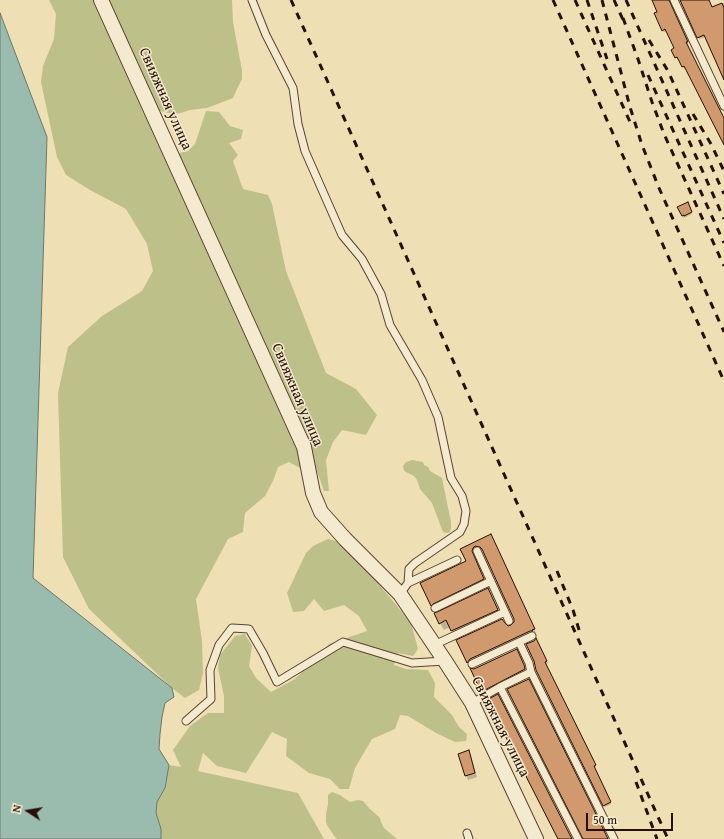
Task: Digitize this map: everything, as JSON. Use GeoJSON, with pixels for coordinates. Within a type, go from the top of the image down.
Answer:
{"type":"FeatureCollection","features":[{"type":"Feature","properties":{"kind":"street","name":"Свияжная улица"},"geometry":{"type":"LineString","coordinates":[[101,0],[304,447],[313,493],[321,512],[345,539],[404,589],[434,645],[472,703],[536,839]]}},
{"type":"Feature","properties":{"kind":"lane"},"geometry":{"type":"LineString","coordinates":[[252,0],[266,35],[293,88],[298,124],[305,151],[342,235],[362,259],[381,294],[390,325],[422,380],[438,418],[451,478],[462,496],[466,511],[464,524],[460,532],[415,563],[409,569],[404,589]]}},
{"type":"Feature","properties":{"kind":"lane"},"geometry":{"type":"LineString","coordinates":[[674,0],[724,106]]}},
{"type":"Feature","properties":{"kind":"lane"},"geometry":{"type":"LineString","coordinates":[[477,551],[509,621]]}},
{"type":"Feature","properties":{"kind":"lane"},"geometry":{"type":"LineString","coordinates":[[404,589],[457,560]]}},
{"type":"Feature","properties":{"kind":"lane"},"geometry":{"type":"LineString","coordinates":[[435,608],[491,581]]}},
{"type":"Feature","properties":{"kind":"lane"},"geometry":{"type":"LineString","coordinates":[[434,645],[505,612]]}},
{"type":"Feature","properties":{"kind":"lane"},"geometry":{"type":"LineString","coordinates":[[186,721],[211,699],[210,670],[219,645],[232,628],[249,629],[277,682],[343,642],[412,663],[445,661]]}},
{"type":"Feature","properties":{"kind":"lane"},"geometry":{"type":"LineString","coordinates":[[472,664],[532,636]]}},
{"type":"Feature","properties":{"kind":"lane"},"geometry":{"type":"LineString","coordinates":[[519,642],[529,663],[531,672],[614,839]]}},
{"type":"Feature","properties":{"kind":"lane"},"geometry":{"type":"LineString","coordinates":[[472,703],[531,672]]}},
{"type":"Feature","properties":{"kind":"lane"},"geometry":{"type":"LineString","coordinates":[[500,687],[578,839]]}},
{"type":"Feature","properties":{"kind":"green space"},"geometry":{"type":"Polygon","coordinates":[[[49,0],[95,0],[306,463],[300,468],[289,462],[278,467],[265,496],[245,513],[243,532],[228,539],[196,599],[202,641],[203,673],[199,690],[185,698],[172,688],[89,609],[63,557],[58,393],[68,347],[102,316],[142,291],[153,271],[147,244],[126,209],[90,190],[66,175],[57,157],[41,82],[43,66],[54,39],[56,14],[49,0]]]}},
{"type":"Feature","properties":{"kind":"green space"},"geometry":{"type":"Polygon","coordinates":[[[107,0],[232,0],[233,22],[242,70],[242,79],[233,98],[207,108],[190,110],[181,113],[172,114],[157,110],[107,0]]]}},
{"type":"Feature","properties":{"kind":"green space"},"geometry":{"type":"Polygon","coordinates":[[[206,111],[219,112],[230,126],[243,130],[241,139],[229,143],[238,155],[233,161],[243,189],[268,195],[272,204],[286,271],[326,373],[356,389],[377,415],[366,435],[342,430],[333,442],[326,460],[329,491],[324,491],[310,451],[179,160],[179,153],[188,151],[195,144],[206,111]]]}},
{"type":"Feature","properties":{"kind":"green space"},"geometry":{"type":"Polygon","coordinates":[[[412,460],[423,462],[430,471],[442,478],[451,522],[450,532],[443,532],[432,503],[420,489],[414,476],[404,471],[403,466],[406,462],[412,460]]]}},
{"type":"Feature","properties":{"kind":"green space"},"geometry":{"type":"Polygon","coordinates":[[[328,539],[343,543],[411,623],[418,649],[413,656],[398,653],[394,665],[406,669],[428,670],[435,683],[434,697],[452,715],[459,727],[467,734],[466,741],[455,742],[436,733],[408,716],[400,715],[395,729],[372,739],[355,768],[349,789],[340,789],[330,779],[309,773],[286,756],[287,739],[272,732],[246,773],[217,766],[203,753],[198,771],[298,793],[324,839],[161,839],[161,829],[156,813],[157,802],[165,788],[169,765],[181,767],[173,750],[190,726],[208,713],[224,713],[224,696],[218,668],[220,655],[235,636],[245,634],[252,646],[249,666],[256,678],[271,692],[295,679],[329,644],[367,631],[359,616],[344,605],[324,611],[314,599],[304,611],[293,612],[287,593],[306,553],[313,546],[328,539]]]}},
{"type":"Feature","properties":{"kind":"green space"},"geometry":{"type":"Polygon","coordinates":[[[332,792],[340,795],[350,802],[358,800],[363,801],[380,818],[384,828],[397,839],[337,839],[326,822],[328,795],[332,792]]]}},
{"type":"Feature","properties":{"kind":"shaded area"},"geometry":{"type":"Polygon","coordinates":[[[0,13],[47,137],[33,578],[172,688],[174,697],[165,703],[160,734],[159,749],[169,765],[165,788],[157,802],[156,813],[161,829],[161,839],[0,839],[0,13]]]}},
{"type":"Feature","properties":{"kind":"building"},"geometry":{"type":"Polygon","coordinates":[[[652,0],[669,0],[688,42],[686,42],[724,118],[724,145],[684,66],[682,67],[677,57],[675,58],[671,50],[674,48],[665,29],[662,31],[654,13],[657,12],[652,0]]]}},
{"type":"Feature","properties":{"kind":"building"},"geometry":{"type":"Polygon","coordinates":[[[680,0],[709,0],[712,7],[722,3],[724,8],[724,80],[704,35],[697,38],[680,0]]]}},
{"type":"Feature","properties":{"kind":"building"},"geometry":{"type":"Polygon","coordinates":[[[688,202],[692,212],[682,216],[677,207],[688,202]]]}},
{"type":"Feature","properties":{"kind":"building"},"geometry":{"type":"Polygon","coordinates":[[[491,534],[535,629],[470,659],[467,663],[456,640],[502,619],[508,626],[514,622],[514,619],[482,549],[475,546],[472,551],[484,579],[431,606],[420,583],[466,561],[460,549],[491,534]]]}},
{"type":"Feature","properties":{"kind":"building"},"geometry":{"type":"Polygon","coordinates":[[[488,588],[498,610],[451,631],[446,620],[439,624],[434,613],[488,588]]]}},
{"type":"Feature","properties":{"kind":"building"},"geometry":{"type":"Polygon","coordinates":[[[536,638],[547,661],[545,662],[596,765],[594,766],[611,802],[603,806],[536,670],[534,661],[526,644],[534,641],[536,638]]]}},
{"type":"Feature","properties":{"kind":"building"},"geometry":{"type":"Polygon","coordinates":[[[517,649],[525,669],[481,692],[470,668],[474,669],[517,649]]]}},
{"type":"Feature","properties":{"kind":"building"},"geometry":{"type":"Polygon","coordinates":[[[529,679],[608,839],[583,839],[507,689],[529,679]]]}},
{"type":"Feature","properties":{"kind":"building"},"geometry":{"type":"Polygon","coordinates":[[[498,694],[572,839],[558,839],[487,700],[498,694]]]}},
{"type":"Feature","properties":{"kind":"building"},"geometry":{"type":"Polygon","coordinates":[[[469,750],[475,773],[465,776],[458,754],[469,750]]]}},
{"type":"Feature","properties":{"kind":"railway"},"geometry":{"type":"LineString","coordinates":[[291,0],[668,839]]}},
{"type":"Feature","properties":{"kind":"railway"},"geometry":{"type":"LineString","coordinates":[[553,0],[724,381]]}},
{"type":"Feature","properties":{"kind":"railway"},"geometry":{"type":"LineString","coordinates":[[575,0],[630,122]]}},
{"type":"Feature","properties":{"kind":"railway"},"geometry":{"type":"LineString","coordinates":[[587,0],[607,59]]}},
{"type":"Feature","properties":{"kind":"railway"},"geometry":{"type":"LineString","coordinates":[[602,0],[630,107],[642,145],[659,188],[724,332]]}},
{"type":"Feature","properties":{"kind":"railway"},"geometry":{"type":"LineString","coordinates":[[614,0],[624,22]]}},
{"type":"Feature","properties":{"kind":"railway"},"geometry":{"type":"LineString","coordinates":[[626,0],[724,219]]}},
{"type":"Feature","properties":{"kind":"railway"},"geometry":{"type":"LineString","coordinates":[[623,18],[664,134],[724,266]]}},
{"type":"Feature","properties":{"kind":"railway"},"geometry":{"type":"LineString","coordinates":[[649,40],[668,71],[724,194]]}},
{"type":"Feature","properties":{"kind":"railway"},"geometry":{"type":"LineString","coordinates":[[648,75],[724,243]]}},
{"type":"Feature","properties":{"kind":"railway"},"geometry":{"type":"LineString","coordinates":[[693,114],[711,144],[724,171]]}},
{"type":"Feature","properties":{"kind":"railway"},"geometry":{"type":"LineString","coordinates":[[557,571],[573,610],[580,633]]}},
{"type":"Feature","properties":{"kind":"railway"},"geometry":{"type":"LineString","coordinates":[[636,782],[657,839]]}}]}
